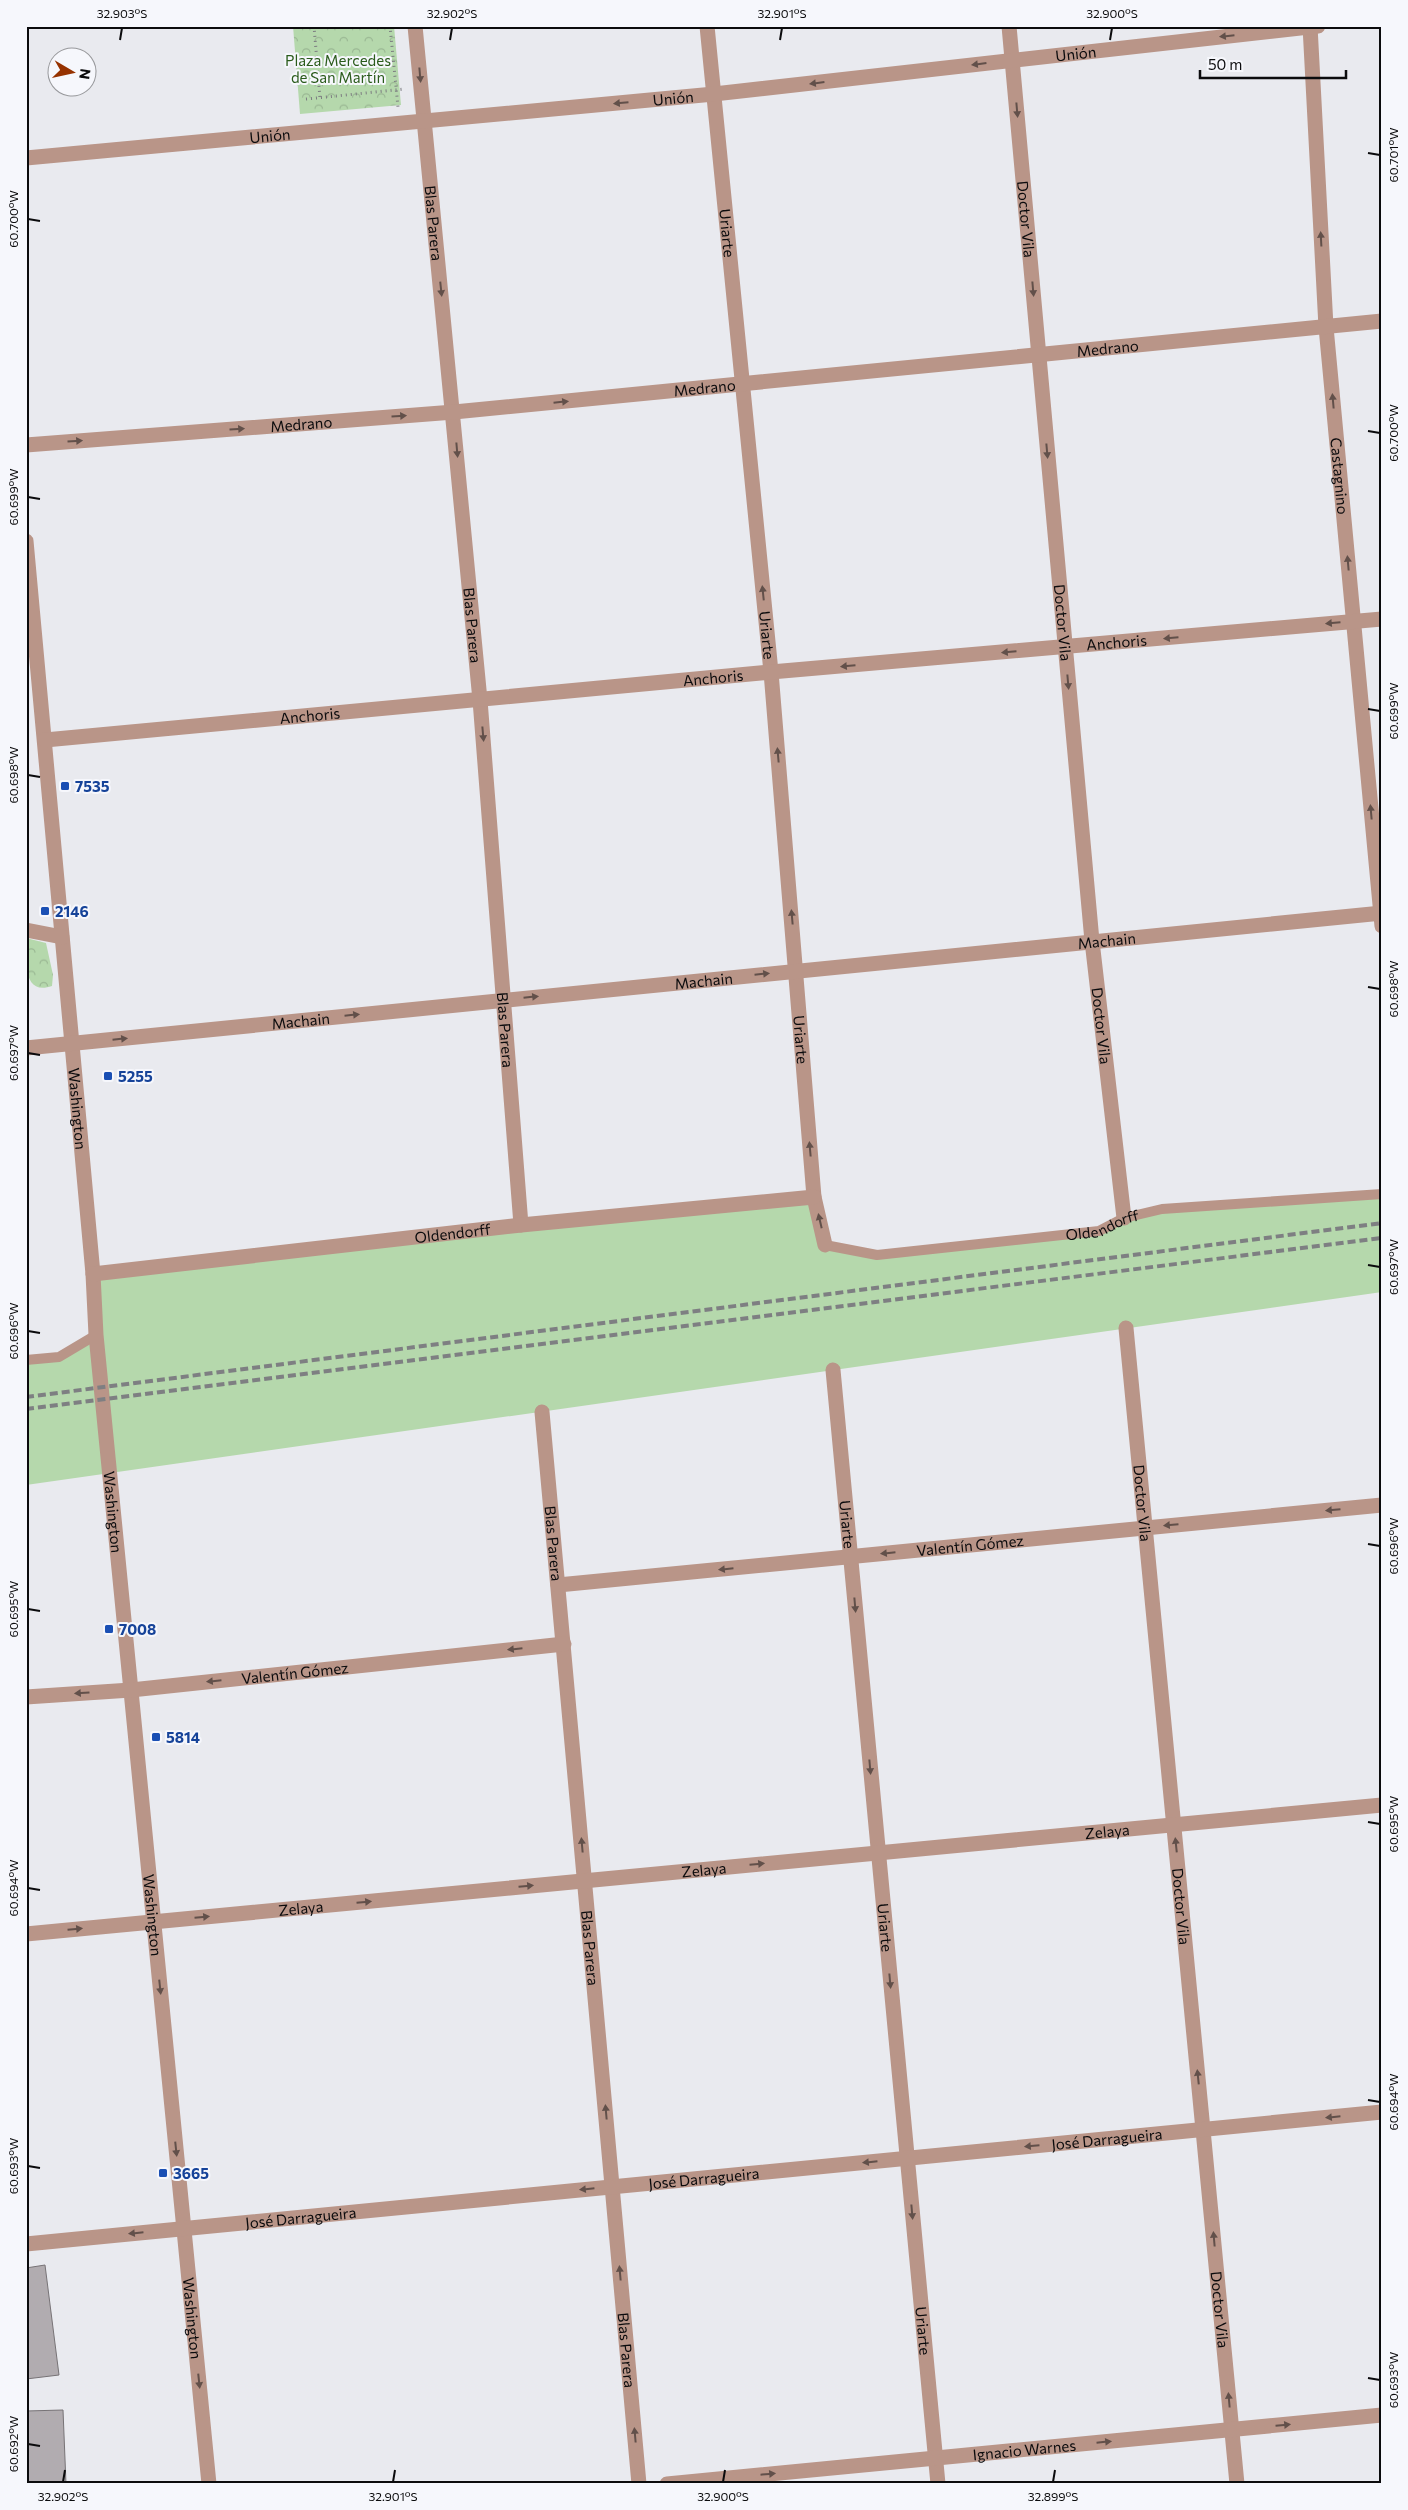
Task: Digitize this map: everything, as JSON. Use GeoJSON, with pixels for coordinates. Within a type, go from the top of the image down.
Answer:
{"type":"FeatureCollection","features":[{"type":"Feature","properties":{"kind":"street","name":"Blas Parera"},"geometry":{"type":"LineString","coordinates":[[415,26],[454,412],[480,700],[505,999],[521,1225]]}},
{"type":"Feature","properties":{"kind":"street","name":"Uriarte"},"geometry":{"type":"LineString","coordinates":[[708,26],[741,384],[771,672],[814,1198],[825,1244]]}},
{"type":"Feature","properties":{"kind":"street","name":"Doctor Vila"},"geometry":{"type":"LineString","coordinates":[[1009,26],[1092,941],[1124,1218]]}},
{"type":"Feature","properties":{"kind":"street","name":"Unión"},"geometry":{"type":"LineString","coordinates":[[26,158],[714,94],[1313,26]]}},
{"type":"Feature","properties":{"kind":"street","name":"Castagnino"},"geometry":{"type":"LineString","coordinates":[[1313,26],[1326,327],[1381,917]]}},
{"type":"Feature","properties":{"kind":"street","name":"Medrano"},"geometry":{"type":"LineString","coordinates":[[26,445],[454,412],[1382,321]]}},
{"type":"Feature","properties":{"kind":"street","name":"Washington"},"geometry":{"type":"LineString","coordinates":[[26,541],[93,1274],[96,1335],[209,2484]]}},
{"type":"Feature","properties":{"kind":"street","name":"Anchoris"},"geometry":{"type":"LineString","coordinates":[[45,740],[771,672],[1382,619]]}},
{"type":"Feature","properties":{"kind":"street","name":"Machain"},"geometry":{"type":"LineString","coordinates":[[26,1048],[1092,941],[1381,917]]}},
{"type":"Feature","properties":{"kind":"street"},"geometry":{"type":"LineString","coordinates":[[26,930],[62,937]]}},
{"type":"Feature","properties":{"kind":"street","name":"Oldendorff"},"geometry":{"type":"LineString","coordinates":[[93,1274],[521,1225],[814,1198]]}},
{"type":"Feature","properties":{"kind":"street","name":"Doctor Vila"},"geometry":{"type":"LineString","coordinates":[[1126,1328],[1237,2484]]}},
{"type":"Feature","properties":{"kind":"street","name":"Uriarte"},"geometry":{"type":"LineString","coordinates":[[833,1370],[938,2484]]}},
{"type":"Feature","properties":{"kind":"street","name":"Blas Parera"},"geometry":{"type":"LineString","coordinates":[[542,1412],[639,2484]]}},
{"type":"Feature","properties":{"kind":"street","name":"Valentín Gómez"},"geometry":{"type":"LineString","coordinates":[[558,1585],[1382,1505]]}},
{"type":"Feature","properties":{"kind":"street","name":"Valentín Gómez"},"geometry":{"type":"LineString","coordinates":[[26,1697],[131,1690],[564,1644]]}},
{"type":"Feature","properties":{"kind":"street","name":"Zelaya"},"geometry":{"type":"LineString","coordinates":[[26,1934],[1382,1805]]}},
{"type":"Feature","properties":{"kind":"street","name":"José Darragueira"},"geometry":{"type":"LineString","coordinates":[[26,2244],[1382,2112]]}},
{"type":"Feature","properties":{"kind":"street","name":"Ignacio Warnes"},"geometry":{"type":"LineString","coordinates":[[667,2484],[1382,2415]]}},
{"type":"Feature","properties":{"kind":"lane","name":"Oldendorff"},"geometry":{"type":"LineString","coordinates":[[825,1244],[877,1255],[1099,1231],[1124,1218],[1162,1209],[1382,1194]]}},
{"type":"Feature","properties":{"kind":"lane"},"geometry":{"type":"LineString","coordinates":[[26,1360],[59,1356],[96,1335]]}},
{"type":"Feature","properties":{"kind":"path"},"geometry":{"type":"LineString","coordinates":[[314,26],[320,98]]}},
{"type":"Feature","properties":{"kind":"path"},"geometry":{"type":"LineString","coordinates":[[390,26],[400,123]]}},
{"type":"Feature","properties":{"kind":"path"},"geometry":{"type":"LineString","coordinates":[[306,99],[421,88]]}},
{"type":"Feature","properties":{"kind":"green space","name":"Plaza Mercedes de San Martín"},"geometry":{"type":"Polygon","coordinates":[[[293,26],[394,26],[401,105],[300,114],[293,26]]]}},
{"type":"Feature","properties":{"kind":"green space"},"geometry":{"type":"Polygon","coordinates":[[[26,938],[46,943],[53,975],[52,986],[42,988],[35,986],[30,980],[26,964],[26,938]]]}},
{"type":"Feature","properties":{"kind":"green space"},"geometry":{"type":"Polygon","coordinates":[[[1382,1194],[1382,1292],[26,1485],[26,1360],[59,1357],[96,1335],[93,1274],[814,1197],[825,1244],[877,1255],[1099,1231],[1162,1209],[1382,1194]]]}},
{"type":"Feature","properties":{"kind":"building"},"geometry":{"type":"Polygon","coordinates":[[[45,2265],[59,2375],[26,2379],[26,2268],[45,2265]]]}},
{"type":"Feature","properties":{"kind":"building"},"geometry":{"type":"Polygon","coordinates":[[[63,2410],[66,2484],[26,2484],[26,2411],[63,2410]]]}},
{"type":"Feature","properties":{"kind":"railway"},"geometry":{"type":"LineString","coordinates":[[26,1397],[1382,1223]]}},
{"type":"Feature","properties":{"kind":"railway"},"geometry":{"type":"LineString","coordinates":[[26,1409],[1382,1238]]}},
{"type":"Feature","properties":{"kind":"place","name":"7535"},"geometry":{"type":"Point","coordinates":[65,786]}},
{"type":"Feature","properties":{"kind":"place","name":"2146"},"geometry":{"type":"Point","coordinates":[45,911]}},
{"type":"Feature","properties":{"kind":"place","name":"5255"},"geometry":{"type":"Point","coordinates":[108,1076]}},
{"type":"Feature","properties":{"kind":"place","name":"7008"},"geometry":{"type":"Point","coordinates":[109,1629]}},
{"type":"Feature","properties":{"kind":"place","name":"5814"},"geometry":{"type":"Point","coordinates":[156,1737]}},
{"type":"Feature","properties":{"kind":"place","name":"3665"},"geometry":{"type":"Point","coordinates":[163,2173]}}]}
